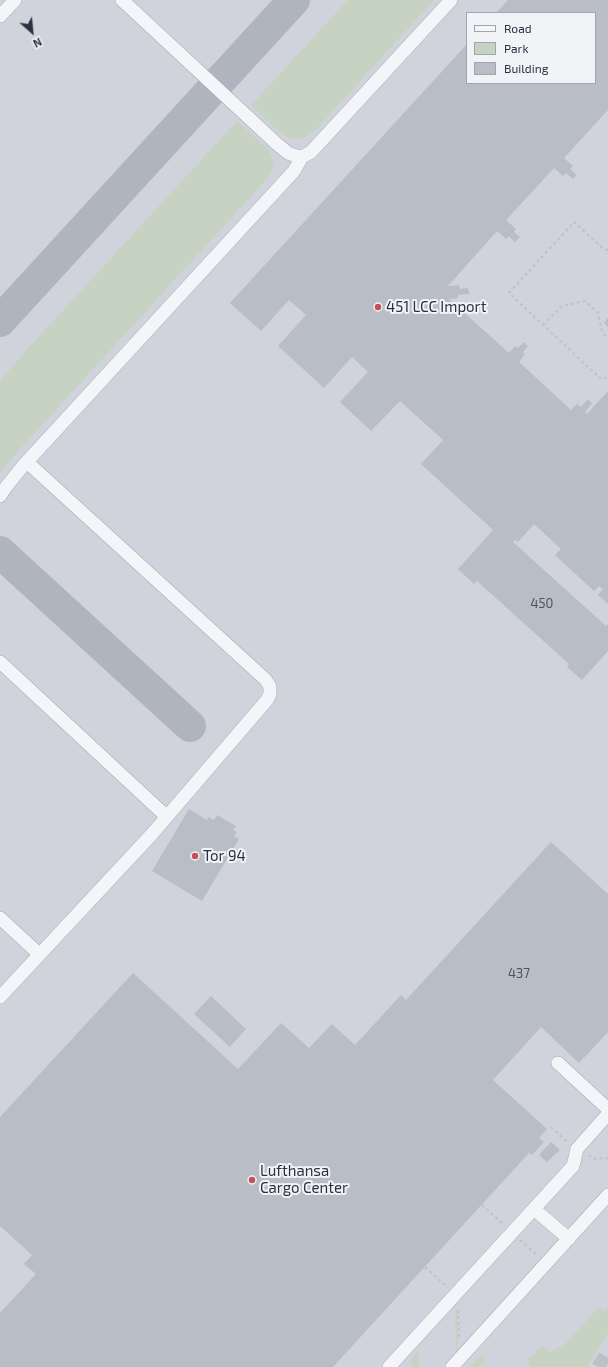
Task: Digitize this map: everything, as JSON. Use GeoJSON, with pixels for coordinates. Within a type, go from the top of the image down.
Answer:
{"type":"FeatureCollection","features":[{"type":"Feature","properties":{"kind":"lane"},"geometry":{"type":"LineString","coordinates":[[0,16],[15,0]]}},
{"type":"Feature","properties":{"kind":"lane"},"geometry":{"type":"LineString","coordinates":[[122,0],[277,144],[293,156],[302,157]]}},
{"type":"Feature","properties":{"kind":"lane"},"geometry":{"type":"LineString","coordinates":[[0,496],[27,462],[294,171],[302,157],[311,152],[451,0]]}},
{"type":"Feature","properties":{"kind":"lane"},"geometry":{"type":"LineString","coordinates":[[0,997],[143,844],[267,700],[270,694],[270,686],[266,680],[27,462]]}},
{"type":"Feature","properties":{"kind":"lane"},"geometry":{"type":"LineString","coordinates":[[0,662],[166,816]]}},
{"type":"Feature","properties":{"kind":"lane"},"geometry":{"type":"LineString","coordinates":[[0,918],[39,954]]}},
{"type":"Feature","properties":{"kind":"lane"},"geometry":{"type":"LineString","coordinates":[[558,1063],[608,1109]]}},
{"type":"Feature","properties":{"kind":"lane"},"geometry":{"type":"LineString","coordinates":[[389,1367],[573,1166],[577,1149],[608,1114]]}},
{"type":"Feature","properties":{"kind":"lane"},"geometry":{"type":"LineString","coordinates":[[452,1367],[608,1195]]}},
{"type":"Feature","properties":{"kind":"lane"},"geometry":{"type":"LineString","coordinates":[[534,1209],[569,1239]]}},
{"type":"Feature","properties":{"kind":"path"},"geometry":{"type":"LineString","coordinates":[[608,250],[604,249],[574,222],[509,294],[602,380],[608,376]]}},
{"type":"Feature","properties":{"kind":"path"},"geometry":{"type":"LineString","coordinates":[[543,325],[562,306],[585,301],[598,313],[602,332],[608,338]]}},
{"type":"Feature","properties":{"kind":"shaded area"},"geometry":{"type":"Polygon","coordinates":[[[0,0],[608,0],[608,1367],[0,1367],[0,0]]]}},
{"type":"Feature","properties":{"kind":"green space"},"geometry":{"type":"Polygon","coordinates":[[[348,0],[434,0],[313,133],[303,138],[293,139],[281,134],[251,105],[348,0]]]}},
{"type":"Feature","properties":{"kind":"green space"},"geometry":{"type":"Polygon","coordinates":[[[237,121],[268,149],[272,157],[274,167],[268,178],[21,448],[0,473],[1,380],[21,356],[237,121]]]}},
{"type":"Feature","properties":{"kind":"green space"},"geometry":{"type":"Polygon","coordinates":[[[608,1306],[608,1333],[587,1367],[531,1367],[525,1359],[531,1357],[542,1345],[551,1353],[555,1349],[565,1344],[599,1307],[605,1311],[608,1306]]]}},
{"type":"Feature","properties":{"kind":"green space"},"geometry":{"type":"Polygon","coordinates":[[[457,1309],[458,1351],[456,1353],[455,1311],[457,1309]]]}},
{"type":"Feature","properties":{"kind":"green space"},"geometry":{"type":"Polygon","coordinates":[[[418,1351],[419,1367],[412,1367],[411,1358],[418,1351]]]}},
{"type":"Feature","properties":{"kind":"green space"},"geometry":{"type":"Polygon","coordinates":[[[481,1355],[486,1360],[479,1367],[470,1367],[481,1355]]]}},
{"type":"Feature","properties":{"kind":"building","name":"451 LCC Import"},"geometry":{"type":"Polygon","coordinates":[[[508,0],[608,0],[608,110],[564,158],[573,166],[570,169],[577,175],[573,179],[566,173],[563,176],[554,168],[506,220],[516,229],[514,232],[520,237],[515,242],[509,236],[506,239],[497,231],[448,286],[459,285],[460,289],[468,288],[469,294],[458,295],[458,298],[449,299],[509,353],[515,346],[518,348],[524,342],[528,346],[523,352],[525,354],[519,362],[571,410],[577,404],[581,407],[588,399],[592,403],[585,412],[587,414],[608,391],[608,604],[598,595],[603,589],[599,586],[594,591],[555,555],[561,549],[534,524],[518,542],[515,540],[513,542],[606,626],[608,624],[608,651],[582,680],[567,667],[569,664],[477,581],[474,584],[458,569],[493,530],[421,464],[443,440],[400,401],[371,431],[340,402],[368,372],[352,357],[324,388],[278,346],[306,315],[289,300],[261,331],[230,303],[466,45],[466,84],[596,84],[596,12],[497,12],[508,0]]]}},
{"type":"Feature","properties":{"kind":"building"},"geometry":{"type":"Polygon","coordinates":[[[608,318],[608,327],[604,323],[608,318]]]}},
{"type":"Feature","properties":{"kind":"building","name":"Tor 94"},"geometry":{"type":"Polygon","coordinates":[[[189,809],[207,820],[208,817],[214,820],[217,815],[236,826],[233,830],[237,832],[234,836],[239,839],[202,901],[152,871],[189,809]]]}},
{"type":"Feature","properties":{"kind":"building","name":"Lufthansa Cargo Center"},"geometry":{"type":"Polygon","coordinates":[[[551,842],[608,894],[608,1032],[579,1063],[541,1027],[493,1080],[547,1129],[539,1138],[544,1142],[532,1155],[529,1153],[333,1367],[0,1367],[0,1313],[36,1274],[24,1264],[32,1255],[0,1226],[0,1117],[133,973],[238,1069],[281,1023],[309,1048],[332,1024],[355,1045],[401,995],[406,1000],[551,842]]]}},
{"type":"Feature","properties":{"kind":"building"},"geometry":{"type":"Polygon","coordinates":[[[211,996],[246,1029],[230,1047],[194,1014],[211,996]]]}},
{"type":"Feature","properties":{"kind":"building"},"geometry":{"type":"Polygon","coordinates":[[[551,1142],[560,1150],[547,1162],[539,1155],[551,1142]]]}},
{"type":"Feature","properties":{"kind":"taxiway"},"geometry":{"type":"LineString","coordinates":[[0,321],[294,0]]}},
{"type":"Feature","properties":{"kind":"taxiway"},"geometry":{"type":"LineString","coordinates":[[0,552],[190,726]]}},
{"type":"Feature","properties":{"kind":"tunnel"},"geometry":{"type":"LineString","coordinates":[[598,1367],[608,1351]]}},
{"type":"Feature","properties":{"kind":"place","name":"451 LCC Import"},"geometry":{"type":"Point","coordinates":[378,307]}},
{"type":"Feature","properties":{"kind":"place","name":"Tor 94"},"geometry":{"type":"Point","coordinates":[195,856]}},
{"type":"Feature","properties":{"kind":"place","name":"Lufthansa Cargo Center"},"geometry":{"type":"Point","coordinates":[252,1180]}}]}
